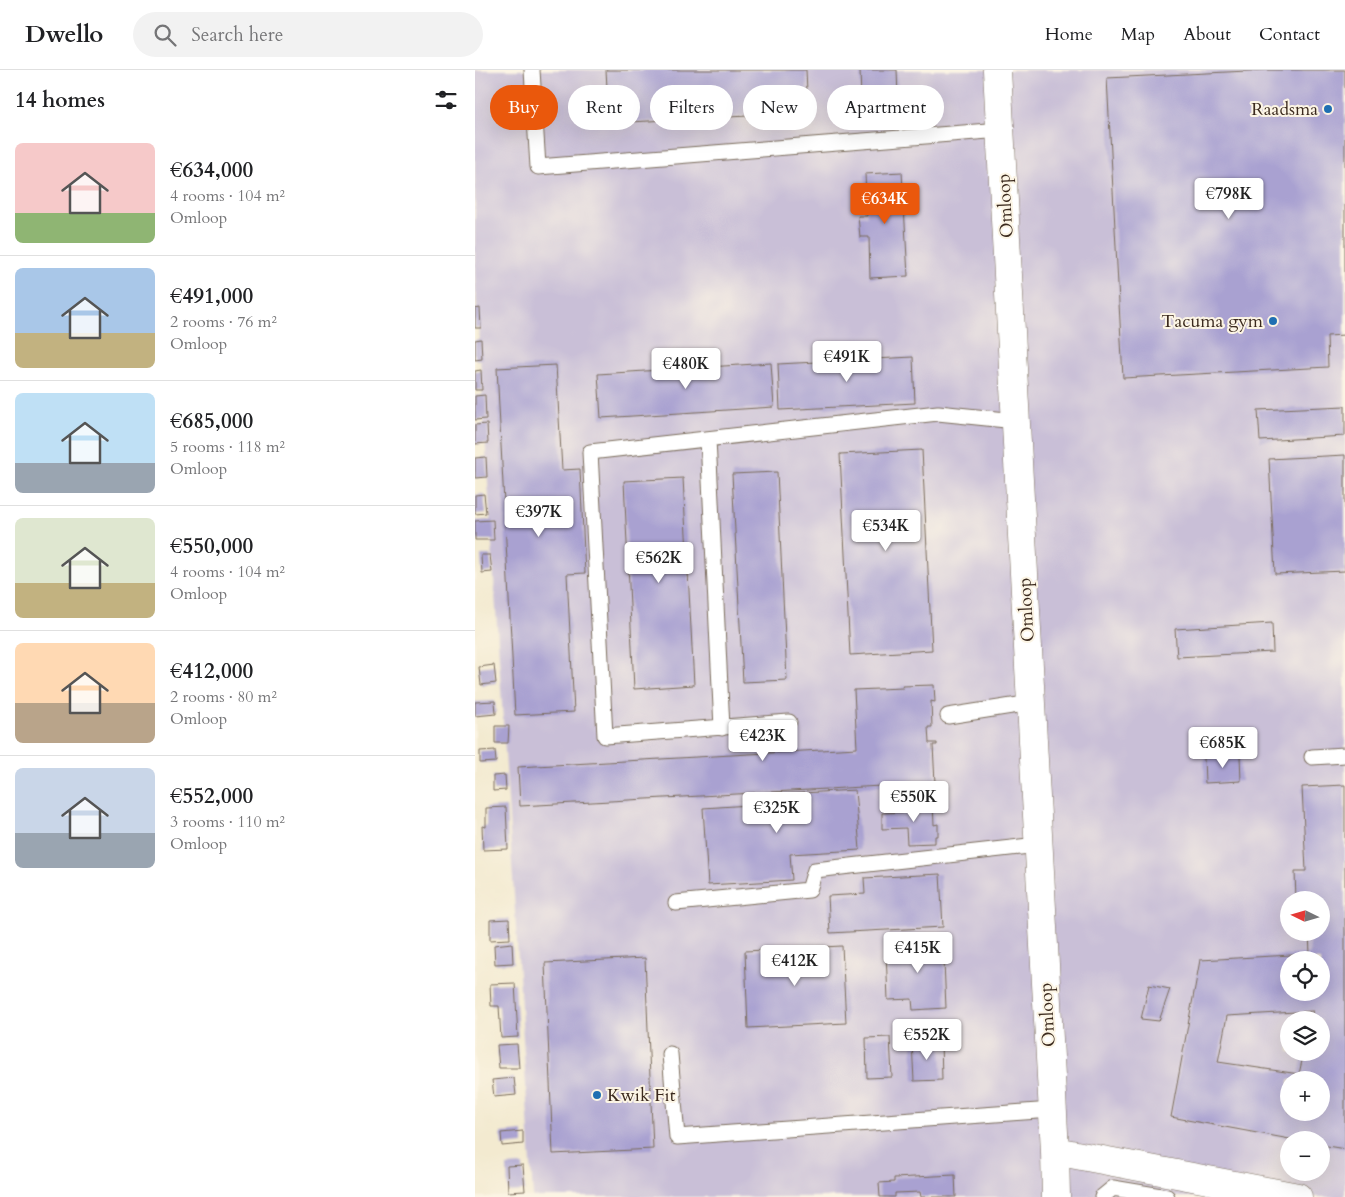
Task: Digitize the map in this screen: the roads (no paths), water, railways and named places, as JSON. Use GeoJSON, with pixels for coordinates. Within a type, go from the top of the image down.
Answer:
{"type":"FeatureCollection","features":[{"type":"Feature","properties":{"kind":"street","name":"Omloop"},"geometry":{"type":"LineString","coordinates":[[997,70],[1056,1197]]}},
{"type":"Feature","properties":{"kind":"street"},"geometry":{"type":"LineString","coordinates":[[1055,1151],[1281,1196]]}},
{"type":"Feature","properties":{"kind":"lane"},"geometry":{"type":"LineString","coordinates":[[532,70],[538,167],[1001,130]]}},
{"type":"Feature","properties":{"kind":"lane"},"geometry":{"type":"LineString","coordinates":[[789,722],[605,736],[590,452],[938,413],[1016,421]]}},
{"type":"Feature","properties":{"kind":"lane"},"geometry":{"type":"LineString","coordinates":[[708,439],[722,728]]}},
{"type":"Feature","properties":{"kind":"lane"},"geometry":{"type":"LineString","coordinates":[[948,716],[1031,703]]}},
{"type":"Feature","properties":{"kind":"lane"},"geometry":{"type":"LineString","coordinates":[[1312,757],[1345,755]]}},
{"type":"Feature","properties":{"kind":"lane"},"geometry":{"type":"LineString","coordinates":[[676,903],[809,890],[815,870],[1038,845]]}},
{"type":"Feature","properties":{"kind":"lane"},"geometry":{"type":"LineString","coordinates":[[670,1054],[677,1137],[1052,1110]]}},
{"type":"Feature","properties":{"kind":"lane"},"geometry":{"type":"LineString","coordinates":[[1102,1197],[1113,1188],[1167,1197]]}},
{"type":"Feature","properties":{"kind":"place","name":"Raadsma"},"geometry":{"type":"Point","coordinates":[1328,109]}},
{"type":"Feature","properties":{"kind":"place","name":"Tacuma gym"},"geometry":{"type":"Point","coordinates":[1273,321]}},
{"type":"Feature","properties":{"kind":"place","name":"Kwik Fit"},"geometry":{"type":"Point","coordinates":[597,1095]}}]}
